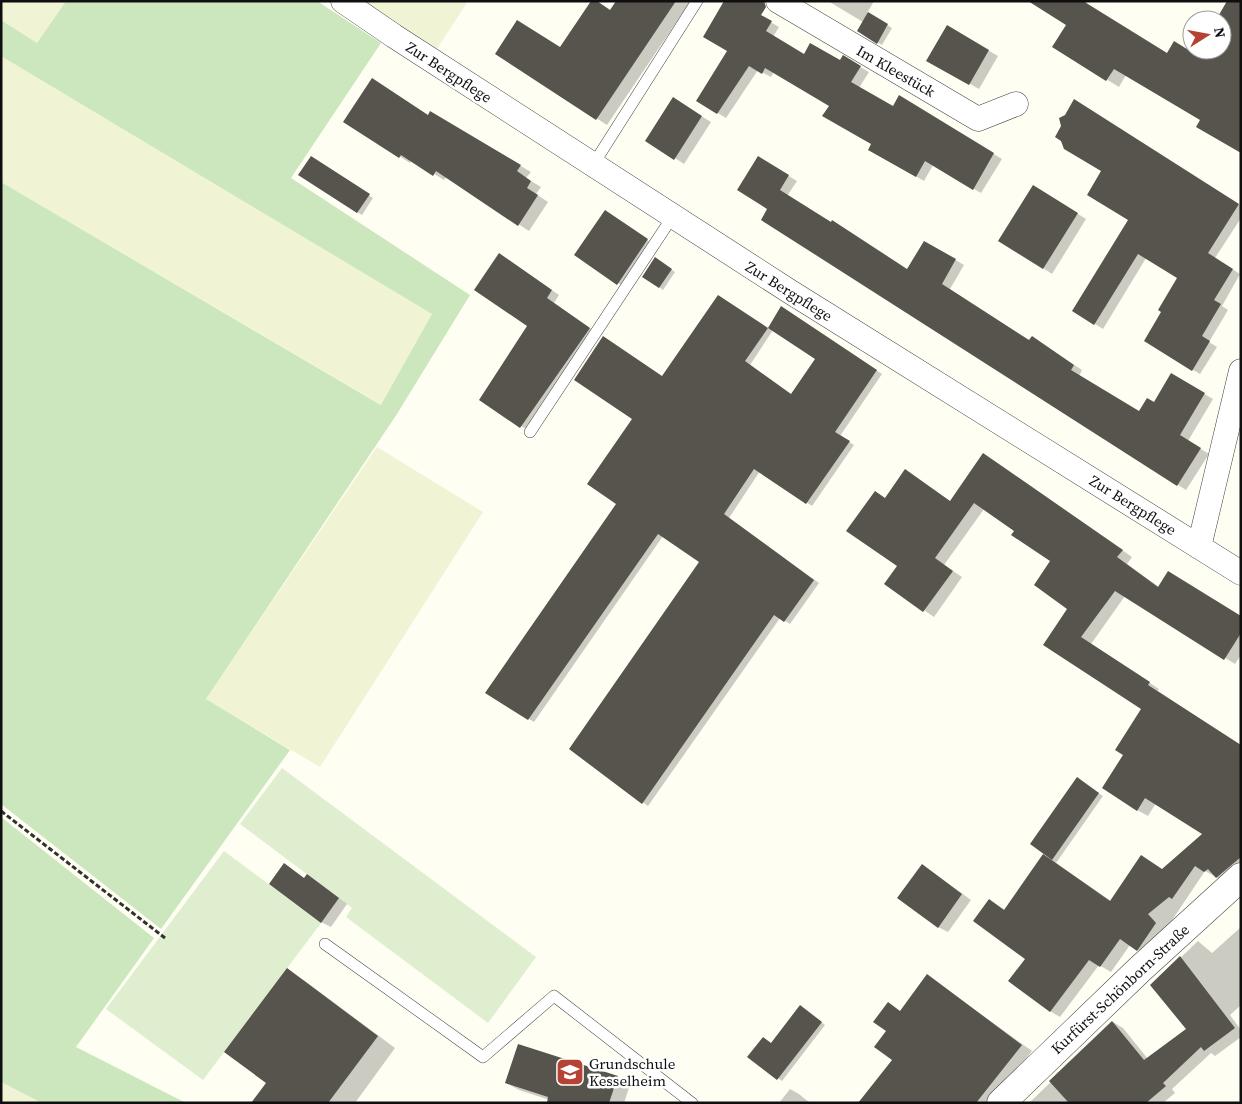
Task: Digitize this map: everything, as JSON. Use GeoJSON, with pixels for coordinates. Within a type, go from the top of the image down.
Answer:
{"type":"FeatureCollection","features":[{"type":"Feature","properties":{"kind":"street","name":"Zur Bergpflege"},"geometry":{"type":"LineString","coordinates":[[343,1],[673,216],[1241,572]]}},
{"type":"Feature","properties":{"kind":"street","name":"Im Kleestück"},"geometry":{"type":"LineString","coordinates":[[778,1],[978,119],[1016,104]]}},
{"type":"Feature","properties":{"kind":"street"},"geometry":{"type":"LineString","coordinates":[[1199,547],[1241,371]]}},
{"type":"Feature","properties":{"kind":"street","name":"Kurfürst-Schönborn-Straße"},"geometry":{"type":"LineString","coordinates":[[1001,1103],[1139,970],[1241,877]]}},
{"type":"Feature","properties":{"kind":"lane"},"geometry":{"type":"LineString","coordinates":[[593,164],[698,1]]}},
{"type":"Feature","properties":{"kind":"lane"},"geometry":{"type":"LineString","coordinates":[[530,432],[673,216]]}},
{"type":"Feature","properties":{"kind":"lane"},"geometry":{"type":"LineString","coordinates":[[325,944],[483,1057],[554,996],[692,1103]]}},
{"type":"Feature","properties":{"kind":"path"},"geometry":{"type":"LineString","coordinates":[[1,811],[165,938]]}},
{"type":"Feature","properties":{"kind":"green space"},"geometry":{"type":"Polygon","coordinates":[[[1,1],[66,1],[37,43],[1,20],[1,1]]]}},
{"type":"Feature","properties":{"kind":"green space"},"geometry":{"type":"Polygon","coordinates":[[[66,1],[317,1],[381,43],[291,178],[470,295],[397,414],[206,699],[290,750],[161,929],[1,804],[1,182],[381,405],[432,314],[1,56],[1,20],[37,43],[66,1]]]}},
{"type":"Feature","properties":{"kind":"green space"},"geometry":{"type":"Polygon","coordinates":[[[361,1],[468,1],[435,52],[361,1]]]}},
{"type":"Feature","properties":{"kind":"green space"},"geometry":{"type":"Polygon","coordinates":[[[1,56],[432,314],[382,405],[1,182],[1,56]]]}},
{"type":"Feature","properties":{"kind":"green space"},"geometry":{"type":"Polygon","coordinates":[[[377,447],[483,512],[320,767],[206,699],[377,447]]]}},
{"type":"Feature","properties":{"kind":"green space"},"geometry":{"type":"Polygon","coordinates":[[[282,768],[536,957],[488,1023],[346,917],[352,908],[240,824],[282,768]]]}},
{"type":"Feature","properties":{"kind":"green space"},"geometry":{"type":"Polygon","coordinates":[[[1,817],[154,938],[76,1047],[186,1103],[42,1103],[1,1082],[1,817]]]}},
{"type":"Feature","properties":{"kind":"green space"},"geometry":{"type":"Polygon","coordinates":[[[224,851],[321,923],[203,1080],[106,1009],[224,851]]]}},
{"type":"Feature","properties":{"kind":"green space"},"geometry":{"type":"Polygon","coordinates":[[[1,1082],[42,1103],[1,1103],[1,1082]]]}},
{"type":"Feature","properties":{"kind":"building"},"geometry":{"type":"Polygon","coordinates":[[[591,1],[597,1],[610,10],[616,1],[676,1],[596,120],[495,54],[517,20],[560,47],[591,1]]]}},
{"type":"Feature","properties":{"kind":"building"},"geometry":{"type":"Polygon","coordinates":[[[724,1],[764,1],[766,7],[761,15],[772,21],[766,31],[804,54],[810,43],[840,60],[843,55],[861,66],[851,82],[893,106],[899,95],[994,153],[973,190],[925,161],[916,177],[868,150],[871,144],[822,116],[829,106],[765,68],[762,74],[749,66],[717,114],[696,101],[727,51],[703,37],[724,1]]]}},
{"type":"Feature","properties":{"kind":"building"},"geometry":{"type":"Polygon","coordinates":[[[1028,1],[1083,1],[1167,53],[1174,41],[1182,46],[1182,60],[1232,60],[1232,10],[1222,10],[1227,1],[1241,1],[1241,153],[1196,127],[1200,120],[1114,69],[1106,81],[1052,47],[1066,25],[1028,1]]]}},
{"type":"Feature","properties":{"kind":"building"},"geometry":{"type":"Polygon","coordinates":[[[868,12],[888,24],[877,44],[857,31],[868,12]]]}},
{"type":"Feature","properties":{"kind":"building"},"geometry":{"type":"Polygon","coordinates":[[[947,25],[989,50],[969,85],[926,61],[947,25]]]}},
{"type":"Feature","properties":{"kind":"building"},"geometry":{"type":"Polygon","coordinates":[[[372,78],[428,115],[430,111],[521,165],[517,171],[531,181],[527,188],[538,195],[518,226],[436,171],[433,176],[401,155],[399,158],[343,122],[372,78]]]}},
{"type":"Feature","properties":{"kind":"building"},"geometry":{"type":"Polygon","coordinates":[[[673,97],[702,116],[674,160],[645,141],[673,97]]]}},
{"type":"Feature","properties":{"kind":"building"},"geometry":{"type":"Polygon","coordinates":[[[1074,99],[1239,204],[1208,253],[1233,269],[1214,300],[1221,304],[1202,336],[1210,341],[1192,371],[1144,341],[1161,312],[1158,310],[1177,278],[1138,254],[1094,325],[1072,311],[1128,220],[1087,195],[1101,171],[1064,149],[1061,141],[1055,137],[1061,126],[1059,118],[1065,115],[1074,99]]]}},
{"type":"Feature","properties":{"kind":"building"},"geometry":{"type":"Polygon","coordinates":[[[311,156],[370,194],[357,213],[298,175],[311,156]]]}},
{"type":"Feature","properties":{"kind":"building"},"geometry":{"type":"Polygon","coordinates":[[[758,156],[789,175],[780,190],[831,222],[832,220],[907,269],[924,241],[956,259],[942,284],[1029,340],[1032,336],[1074,365],[1071,370],[1139,411],[1147,398],[1154,402],[1171,373],[1205,393],[1180,435],[1201,448],[1177,486],[761,220],[767,209],[737,190],[758,156]]]}},
{"type":"Feature","properties":{"kind":"building"},"geometry":{"type":"Polygon","coordinates":[[[1033,185],[1078,213],[1043,269],[998,241],[1033,185]]]}},
{"type":"Feature","properties":{"kind":"building"},"geometry":{"type":"Polygon","coordinates":[[[605,210],[648,239],[617,285],[574,255],[605,210]]]}},
{"type":"Feature","properties":{"kind":"building"},"geometry":{"type":"Polygon","coordinates":[[[499,253],[552,290],[547,298],[590,328],[520,428],[479,400],[527,326],[474,290],[499,253]]]}},
{"type":"Feature","properties":{"kind":"building"},"geometry":{"type":"Polygon","coordinates":[[[655,257],[672,269],[659,288],[642,277],[655,257]]]}},
{"type":"Feature","properties":{"kind":"building"},"geometry":{"type":"Polygon","coordinates":[[[718,295],[768,328],[781,306],[877,370],[835,432],[850,441],[806,504],[754,469],[724,514],[814,580],[784,622],[774,615],[642,804],[569,749],[699,562],[658,534],[528,720],[485,693],[616,504],[587,484],[632,419],[574,380],[603,336],[662,376],[718,295]],[[768,328],[745,361],[791,394],[815,359],[768,328]]]}},
{"type":"Feature","properties":{"kind":"building"},"geometry":{"type":"Polygon","coordinates":[[[983,453],[1123,550],[1117,557],[1158,587],[1168,571],[1241,616],[1241,633],[1224,660],[1115,591],[1081,637],[1150,682],[1148,685],[1241,745],[1241,857],[1216,878],[1208,869],[1204,872],[1195,866],[1172,899],[1169,897],[1148,914],[1156,923],[1137,951],[1120,939],[1100,967],[1089,960],[1050,1012],[1008,981],[1025,959],[973,921],[989,899],[1004,910],[1043,854],[1110,901],[1141,855],[1162,869],[1202,834],[1145,798],[1137,811],[1102,788],[1123,755],[1115,750],[1141,709],[1043,645],[1067,609],[1034,585],[1050,561],[1011,535],[1014,531],[974,503],[935,558],[953,571],[923,612],[884,584],[897,566],[846,531],[875,491],[885,498],[905,469],[950,501],[983,453]]]}},
{"type":"Feature","properties":{"kind":"building"},"geometry":{"type":"Polygon","coordinates":[[[1077,777],[1099,793],[1052,860],[1030,844],[1077,777]]]}},
{"type":"Feature","properties":{"kind":"building"},"geometry":{"type":"Polygon","coordinates":[[[284,863],[304,878],[307,874],[339,898],[321,923],[269,884],[284,863]]]}},
{"type":"Feature","properties":{"kind":"building"},"geometry":{"type":"Polygon","coordinates":[[[922,864],[962,894],[938,928],[897,898],[922,864]]]}},
{"type":"Feature","properties":{"kind":"building"},"geometry":{"type":"Polygon","coordinates":[[[1180,956],[1235,1028],[1204,1051],[1201,1047],[1163,1083],[1166,1086],[1146,1103],[1069,1103],[1049,1081],[1112,1021],[1144,1060],[1186,1029],[1150,985],[1180,956]]]}},
{"type":"Feature","properties":{"kind":"building"},"geometry":{"type":"Polygon","coordinates":[[[287,968],[378,1036],[328,1103],[251,1103],[266,1083],[224,1052],[287,968]]]}},
{"type":"Feature","properties":{"kind":"building"},"geometry":{"type":"Polygon","coordinates":[[[927,974],[1022,1045],[976,1103],[858,1103],[892,1060],[874,1047],[886,1031],[873,1022],[888,1002],[900,1011],[927,974]]]}},
{"type":"Feature","properties":{"kind":"building"},"geometry":{"type":"Polygon","coordinates":[[[800,1005],[822,1022],[777,1080],[747,1057],[763,1037],[771,1043],[800,1005]]]}},
{"type":"Feature","properties":{"kind":"building"},"geometry":{"type":"Polygon","coordinates":[[[518,1044],[618,1076],[609,1103],[547,1103],[548,1097],[505,1083],[518,1044]]]}},
{"type":"Feature","properties":{"kind":"place","name":"Grundschule Kesselheim"},"geometry":{"type":"Point","coordinates":[570,1072]}}]}
